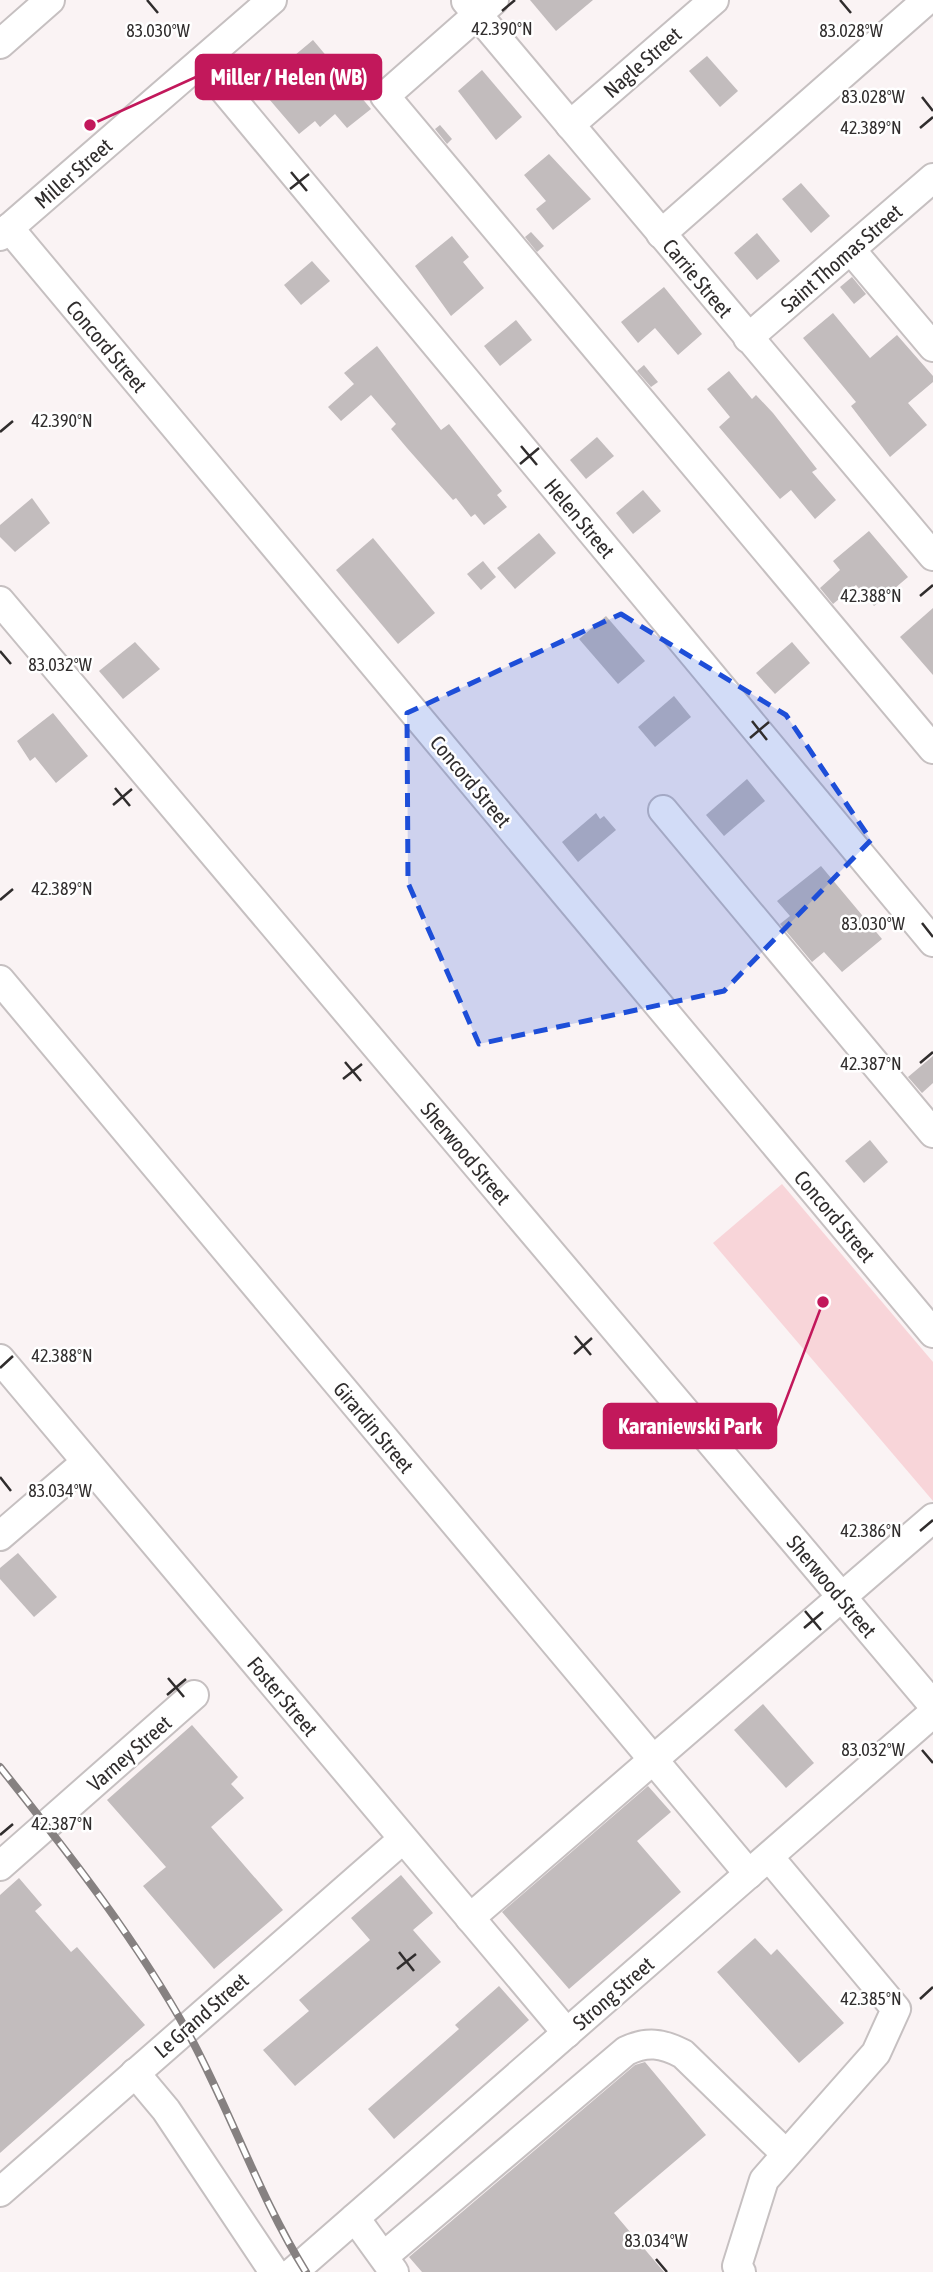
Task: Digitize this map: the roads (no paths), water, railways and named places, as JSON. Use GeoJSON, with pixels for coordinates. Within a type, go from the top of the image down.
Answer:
{"type":"FeatureCollection","features":[{"type":"Feature","properties":{"kind":"street"},"geometry":{"type":"LineString","coordinates":[[0,44],[50,0]]}},
{"type":"Feature","properties":{"kind":"street","name":"Miller Street"},"geometry":{"type":"LineString","coordinates":[[4,232],[272,0]]}},
{"type":"Feature","properties":{"kind":"street","name":"Nagle Street"},"geometry":{"type":"LineString","coordinates":[[570,125],[713,0]]}},
{"type":"Feature","properties":{"kind":"street"},"geometry":{"type":"LineString","coordinates":[[661,234],[927,0]]}},
{"type":"Feature","properties":{"kind":"street"},"geometry":{"type":"LineString","coordinates":[[479,5],[385,96],[933,749]]}},
{"type":"Feature","properties":{"kind":"street","name":"Carrie Street"},"geometry":{"type":"LineString","coordinates":[[479,5],[570,125],[933,556]]}},
{"type":"Feature","properties":{"kind":"street","name":"Helen Street"},"geometry":{"type":"LineString","coordinates":[[201,62],[933,942]]}},
{"type":"Feature","properties":{"kind":"street","name":"Saint Thomas Street"},"geometry":{"type":"LineString","coordinates":[[748,338],[933,178]]}},
{"type":"Feature","properties":{"kind":"street","name":"Concord Street"},"geometry":{"type":"LineString","coordinates":[[4,232],[933,1334]]}},
{"type":"Feature","properties":{"kind":"street"},"geometry":{"type":"LineString","coordinates":[[850,250],[933,347]]}},
{"type":"Feature","properties":{"kind":"street","name":"Sherwood Street"},"geometry":{"type":"LineString","coordinates":[[0,601],[933,1706]]}},
{"type":"Feature","properties":{"kind":"street"},"geometry":{"type":"LineString","coordinates":[[663,810],[933,1133]]}},
{"type":"Feature","properties":{"kind":"street","name":"Girardin Street"},"geometry":{"type":"LineString","coordinates":[[0,980],[653,1759],[759,1865],[896,2009],[876,2053],[786,2154]]}},
{"type":"Feature","properties":{"kind":"street","name":"Foster Street"},"geometry":{"type":"LineString","coordinates":[[0,1359],[567,2033]]}},
{"type":"Feature","properties":{"kind":"street"},"geometry":{"type":"LineString","coordinates":[[0,1536],[86,1462]]}},
{"type":"Feature","properties":{"kind":"street"},"geometry":{"type":"LineString","coordinates":[[470,1918],[933,1518]]}},
{"type":"Feature","properties":{"kind":"street","name":"Varney Street"},"geometry":{"type":"LineString","coordinates":[[0,1866],[194,1695]]}},
{"type":"Feature","properties":{"kind":"street","name":"Strong Street"},"geometry":{"type":"LineString","coordinates":[[293,2272],[933,1713]]}},
{"type":"Feature","properties":{"kind":"street","name":"Le Grand Street"},"geometry":{"type":"LineString","coordinates":[[0,2192],[403,1839]]}},
{"type":"Feature","properties":{"kind":"street"},"geometry":{"type":"LineString","coordinates":[[355,2218],[389,2264],[626,2051],[644,2043],[669,2046],[683,2054],[786,2154],[764,2180],[737,2266],[741,2272]]}},
{"type":"Feature","properties":{"kind":"street"},"geometry":{"type":"LineString","coordinates":[[135,2073],[166,2110],[274,2272]]}},
{"type":"Feature","properties":{"kind":"railway"},"geometry":{"type":"LineString","coordinates":[[0,1767],[103,1901],[172,2006],[193,2042],[261,2188],[306,2272]]}},
{"type":"Feature","properties":{"kind":"place","name":"Miller / Helen (WB)"},"geometry":{"type":"Point","coordinates":[90,125]}},
{"type":"Feature","properties":{"kind":"place","name":"Karaniewski Park"},"geometry":{"type":"Point","coordinates":[823,1302]}}]}
